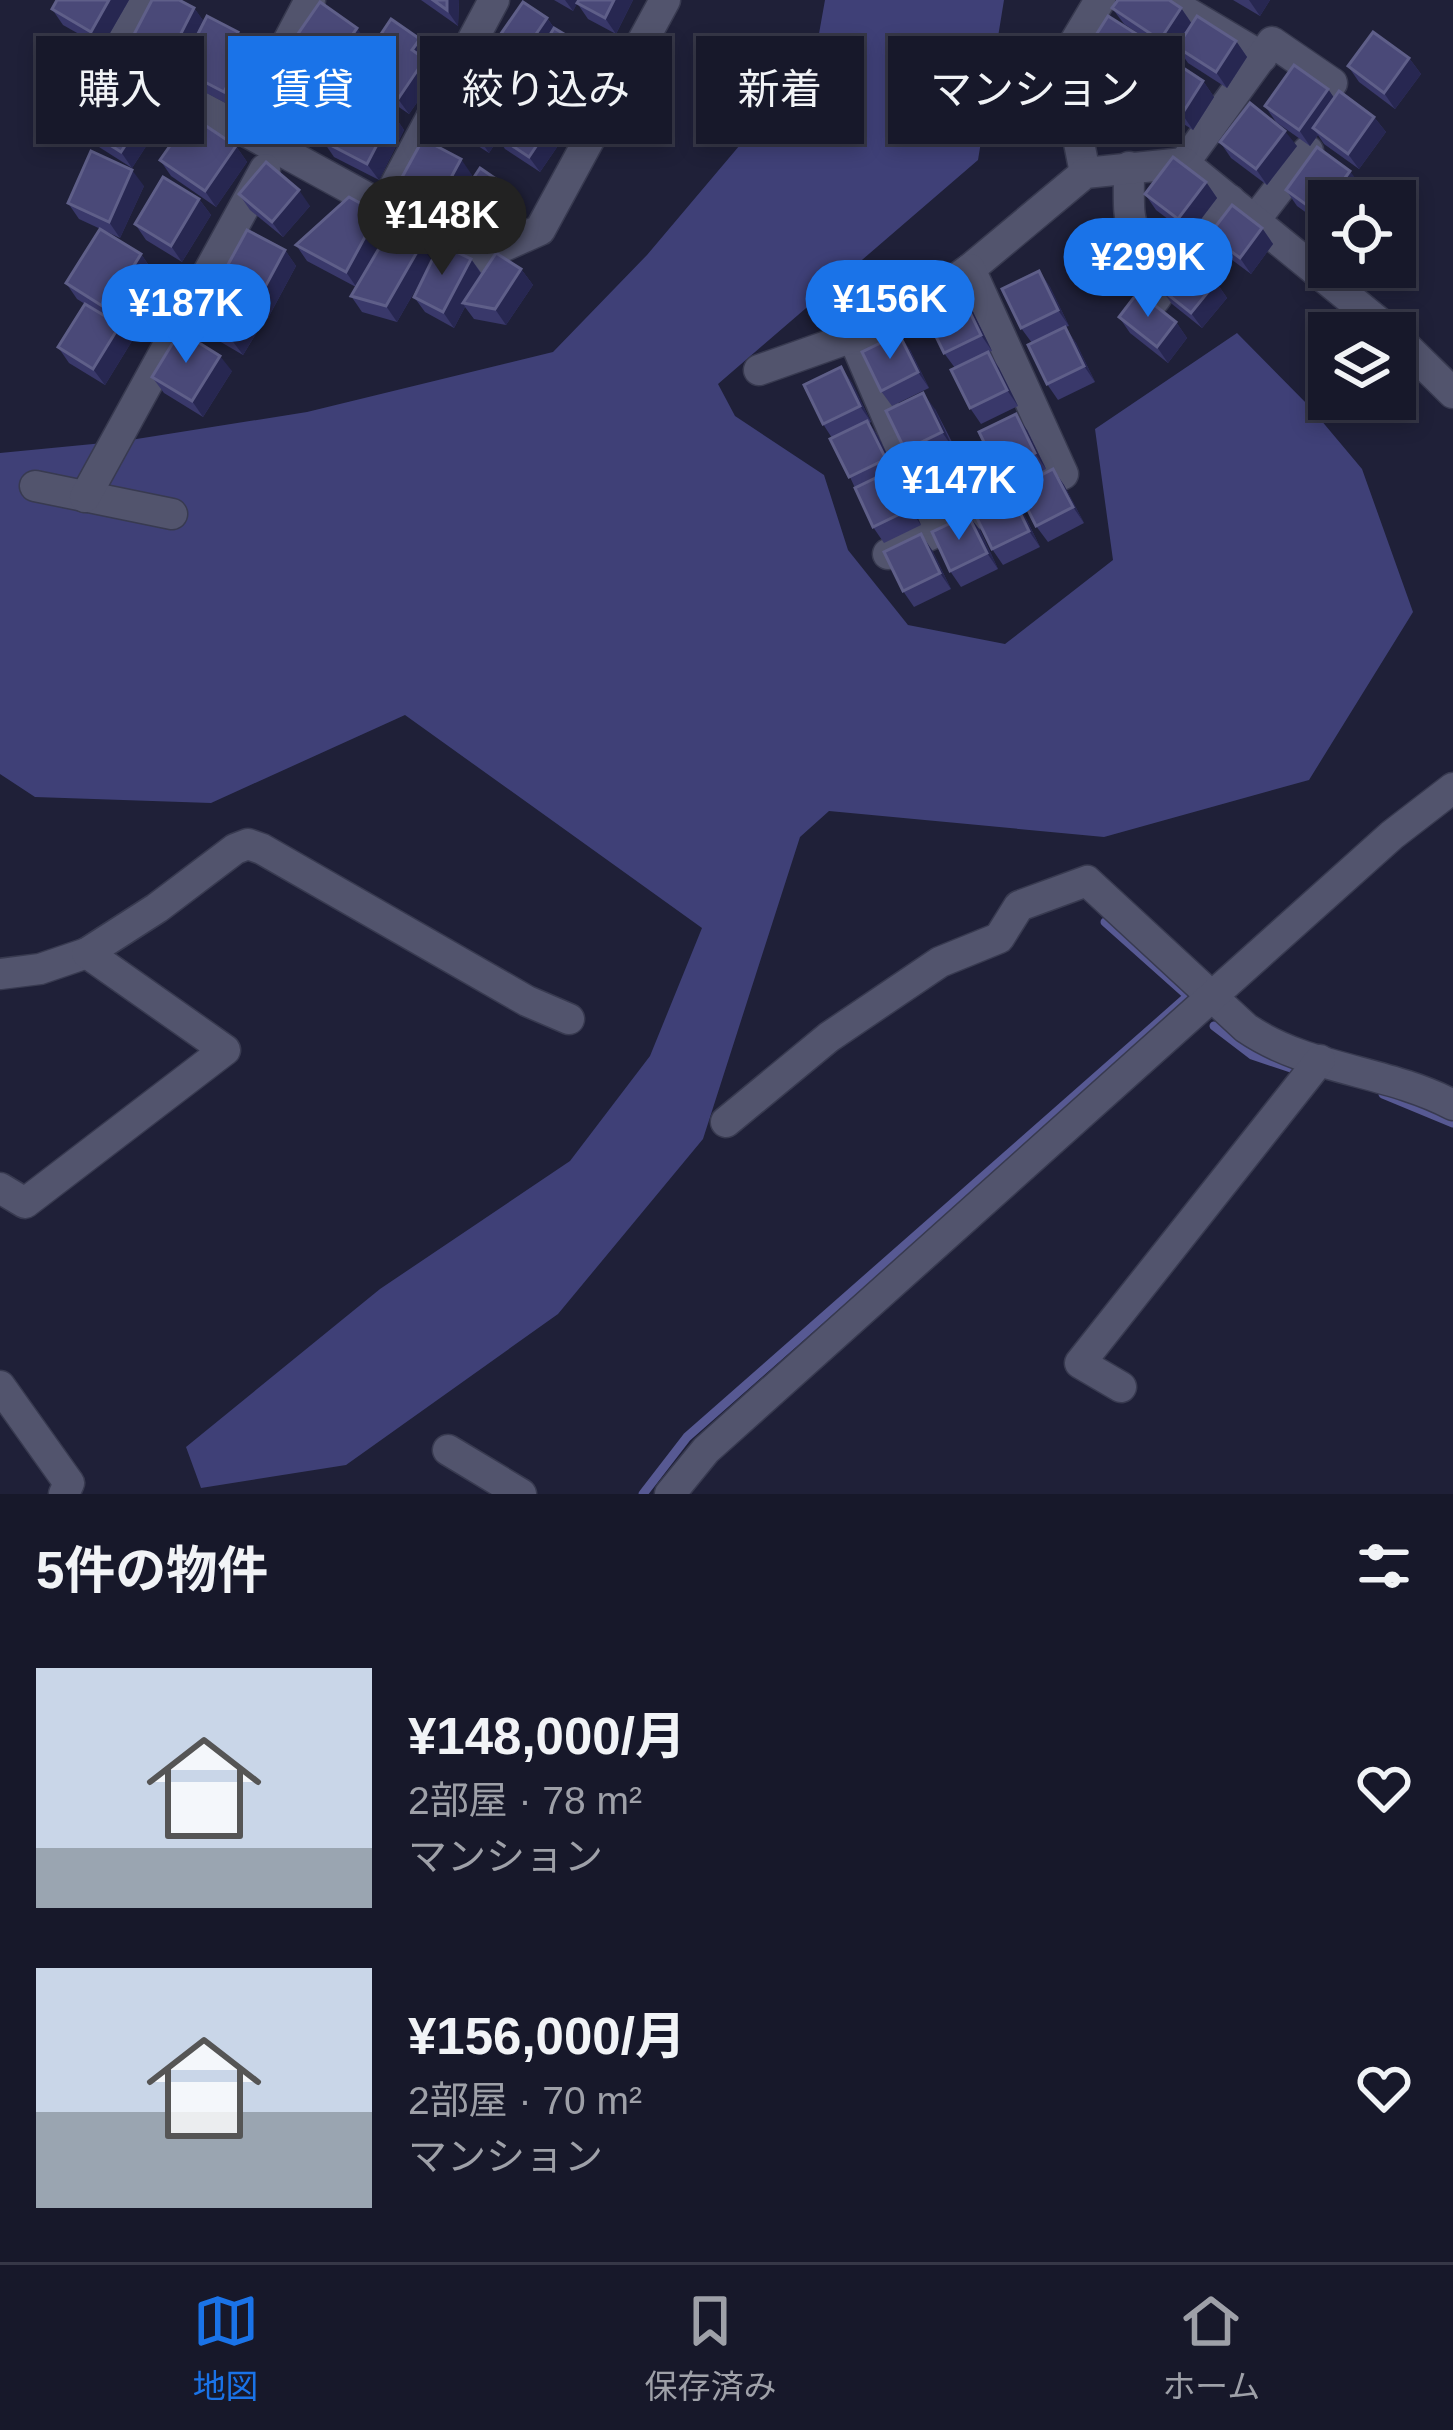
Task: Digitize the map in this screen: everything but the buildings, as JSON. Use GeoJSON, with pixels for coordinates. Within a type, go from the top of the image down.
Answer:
{"type":"FeatureCollection","features":[{"type":"Feature","properties":{"kind":"street"},"geometry":{"type":"LineString","coordinates":[[143,0],[112,58],[228,121]]}},
{"type":"Feature","properties":{"kind":"street"},"geometry":{"type":"LineString","coordinates":[[291,36],[310,0]]}},
{"type":"Feature","properties":{"kind":"street"},"geometry":{"type":"LineString","coordinates":[[384,206],[494,0]]}},
{"type":"Feature","properties":{"kind":"street"},"geometry":{"type":"LineString","coordinates":[[269,144],[478,258],[540,230],[665,0]]}},
{"type":"Feature","properties":{"kind":"street"},"geometry":{"type":"LineString","coordinates":[[1085,173],[1063,62],[1100,0]]}},
{"type":"Feature","properties":{"kind":"street"},"geometry":{"type":"LineString","coordinates":[[1166,0],[1262,57]]}},
{"type":"Feature","properties":{"kind":"street"},"geometry":{"type":"LineString","coordinates":[[1184,163],[1272,42],[1333,83]]}},
{"type":"Feature","properties":{"kind":"street"},"geometry":{"type":"LineString","coordinates":[[85,497],[276,148]]}},
{"type":"Feature","properties":{"kind":"street"},"geometry":{"type":"LineString","coordinates":[[1255,220],[1308,151]]}},
{"type":"Feature","properties":{"kind":"street"},"geometry":{"type":"LineString","coordinates":[[759,370],[898,321],[970,269],[1085,173],[1129,167],[1184,163],[1367,312]]}},
{"type":"Feature","properties":{"kind":"street"},"geometry":{"type":"LineString","coordinates":[[1129,167],[1129,222],[1141,243],[1178,266]]}},
{"type":"Feature","properties":{"kind":"street"},"geometry":{"type":"LineString","coordinates":[[1155,299],[1230,200]]}},
{"type":"Feature","properties":{"kind":"street"},"geometry":{"type":"LineString","coordinates":[[888,554],[1063,474],[970,269]]}},
{"type":"Feature","properties":{"kind":"street"},"geometry":{"type":"LineString","coordinates":[[854,339],[936,531]]}},
{"type":"Feature","properties":{"kind":"street"},"geometry":{"type":"LineString","coordinates":[[1416,356],[1453,393]]}},
{"type":"Feature","properties":{"kind":"street"},"geometry":{"type":"LineString","coordinates":[[35,487],[172,514]]}},
{"type":"Feature","properties":{"kind":"street"},"geometry":{"type":"LineString","coordinates":[[670,1494],[706,1450],[1392,835],[1453,788]]}},
{"type":"Feature","properties":{"kind":"street"},"geometry":{"type":"LineString","coordinates":[[0,974],[40,969],[87,953],[248,844],[527,1001],[568,1019]]}},
{"type":"Feature","properties":{"kind":"street"},"geometry":{"type":"LineString","coordinates":[[726,1122],[830,1037],[940,962],[999,938],[1019,906],[1088,881],[1246,1028],[1312,1070],[1381,1075],[1451,1099]]}},
{"type":"Feature","properties":{"kind":"street"},"geometry":{"type":"LineString","coordinates":[[0,1188],[26,1203],[225,1050],[87,953]]}},
{"type":"Feature","properties":{"kind":"street"},"geometry":{"type":"LineString","coordinates":[[1121,1387],[1080,1363],[1312,1070]]}},
{"type":"Feature","properties":{"kind":"street"},"geometry":{"type":"LineString","coordinates":[[0,1386],[69,1483],[64,1494]]}},
{"type":"Feature","properties":{"kind":"street"},"geometry":{"type":"LineString","coordinates":[[448,1450],[521,1494]]}},
{"type":"Feature","properties":{"kind":"shaded area"},"geometry":{"type":"Polygon","coordinates":[[[825,0],[1004,0],[998,36],[888,36],[888,144],[981,144],[978,160],[718,384],[735,416],[824,475],[848,550],[908,625],[1005,644],[1113,560],[1095,429],[1237,333],[1308,405],[1308,420],[1321,420],[1362,469],[1413,612],[1309,780],[1104,837],[829,811],[800,837],[703,1139],[558,1314],[346,1465],[201,1488],[186,1447],[380,1289],[570,1161],[650,1056],[702,928],[405,715],[211,803],[35,797],[0,774],[0,453],[124,441],[307,412],[553,352],[647,255],[741,144],[864,144],[864,36],[819,36],[825,0]]]}},
{"type":"Feature","properties":{"kind":"waterway"},"geometry":{"type":"LineString","coordinates":[[1105,922],[1188,996]]}},
{"type":"Feature","properties":{"kind":"waterway"},"geometry":{"type":"LineString","coordinates":[[643,1494],[687,1437],[1188,996],[1190,999]]}},
{"type":"Feature","properties":{"kind":"waterway"},"geometry":{"type":"LineString","coordinates":[[1214,1026],[1252,1055],[1303,1072]]}},
{"type":"Feature","properties":{"kind":"waterway"},"geometry":{"type":"LineString","coordinates":[[1383,1094],[1453,1123]]}}]}
